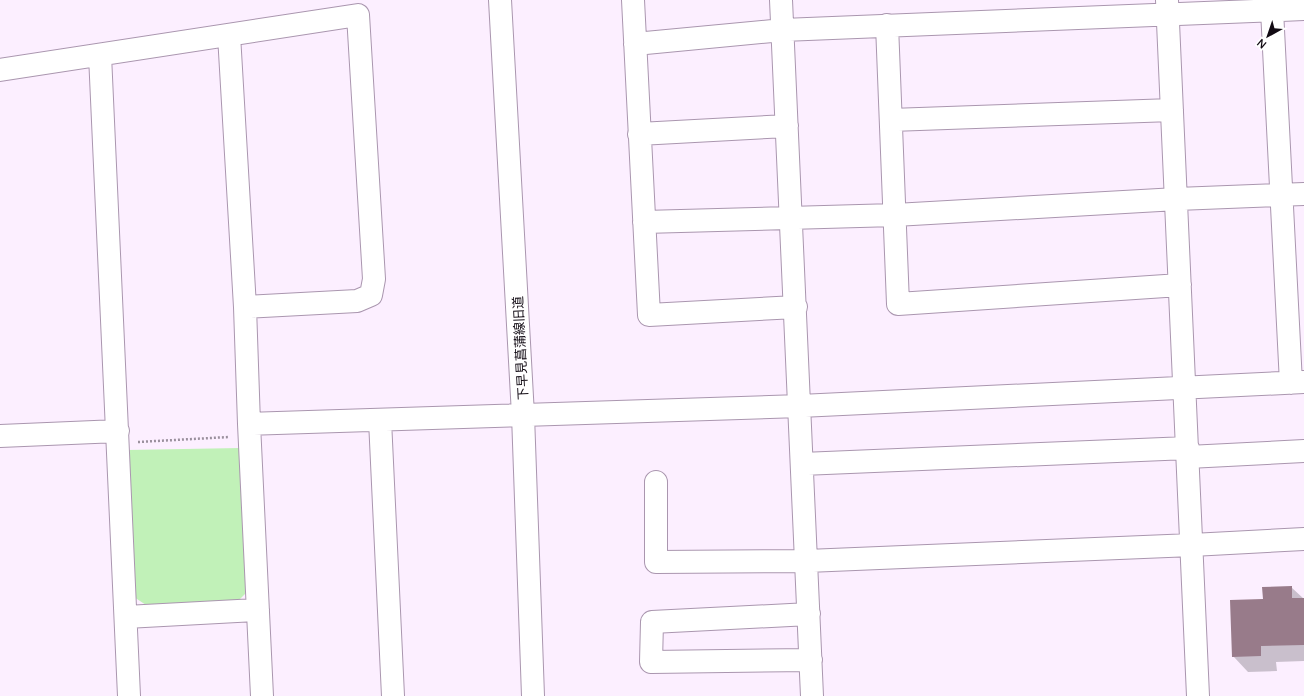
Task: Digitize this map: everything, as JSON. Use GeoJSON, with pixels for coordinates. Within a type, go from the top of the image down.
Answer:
{"type":"FeatureCollection","features":[{"type":"Feature","properties":{"kind":"street","name":"下早見菖蒲線旧道"},"geometry":{"type":"LineString","coordinates":[[500,0],[524,415],[533,696]]}},
{"type":"Feature","properties":{"kind":"street"},"geometry":{"type":"LineString","coordinates":[[633,0],[648,315],[796,307]]}},
{"type":"Feature","properties":{"kind":"street"},"geometry":{"type":"LineString","coordinates":[[781,0],[788,126],[812,696]]}},
{"type":"Feature","properties":{"kind":"street"},"geometry":{"type":"LineString","coordinates":[[635,44],[783,30],[887,26],[1167,7],[1272,10],[1304,9]]}},
{"type":"Feature","properties":{"kind":"street"},"geometry":{"type":"LineString","coordinates":[[1167,7],[1177,199],[1198,696]]}},
{"type":"Feature","properties":{"kind":"street"},"geometry":{"type":"LineString","coordinates":[[249,424],[800,406],[1297,383],[1280,194],[1272,10]]}},
{"type":"Feature","properties":{"kind":"street"},"geometry":{"type":"LineString","coordinates":[[0,70],[358,15],[374,279],[371,295],[357,301],[246,307]]}},
{"type":"Feature","properties":{"kind":"street"},"geometry":{"type":"LineString","coordinates":[[887,26],[898,304],[1180,285]]}},
{"type":"Feature","properties":{"kind":"street"},"geometry":{"type":"LineString","coordinates":[[229,35],[246,307],[249,424],[262,696]]}},
{"type":"Feature","properties":{"kind":"street"},"geometry":{"type":"LineString","coordinates":[[100,55],[129,696]]}},
{"type":"Feature","properties":{"kind":"street"},"geometry":{"type":"LineString","coordinates":[[891,120],[1172,110]]}},
{"type":"Feature","properties":{"kind":"street"},"geometry":{"type":"LineString","coordinates":[[640,134],[788,126]]}},
{"type":"Feature","properties":{"kind":"street"},"geometry":{"type":"LineString","coordinates":[[644,222],[894,215],[1177,199],[1304,194]]}},
{"type":"Feature","properties":{"kind":"street"},"geometry":{"type":"LineString","coordinates":[[380,420],[393,696]]}},
{"type":"Feature","properties":{"kind":"street"},"geometry":{"type":"LineString","coordinates":[[0,436],[118,431]]}},
{"type":"Feature","properties":{"kind":"street"},"geometry":{"type":"LineString","coordinates":[[802,464],[1188,452],[1304,451]]}},
{"type":"Feature","properties":{"kind":"street"},"geometry":{"type":"LineString","coordinates":[[656,482],[656,562],[807,561],[1192,545],[1304,538]]}},
{"type":"Feature","properties":{"kind":"street"},"geometry":{"type":"LineString","coordinates":[[126,618],[258,610]]}},
{"type":"Feature","properties":{"kind":"street"},"geometry":{"type":"LineString","coordinates":[[809,614],[652,622],[651,662],[811,660]]}},
{"type":"Feature","properties":{"kind":"path"},"geometry":{"type":"LineString","coordinates":[[138,442],[231,437]]}},
{"type":"Feature","properties":{"kind":"green space"},"geometry":{"type":"Polygon","coordinates":[[[240,448],[247,592],[234,605],[149,607],[134,597],[127,450],[240,448]]]}},
{"type":"Feature","properties":{"kind":"building"},"geometry":{"type":"Polygon","coordinates":[[[1292,586],[1292,598],[1304,598],[1304,645],[1261,646],[1261,656],[1232,657],[1230,600],[1263,599],[1262,587],[1292,586]]]}}]}
